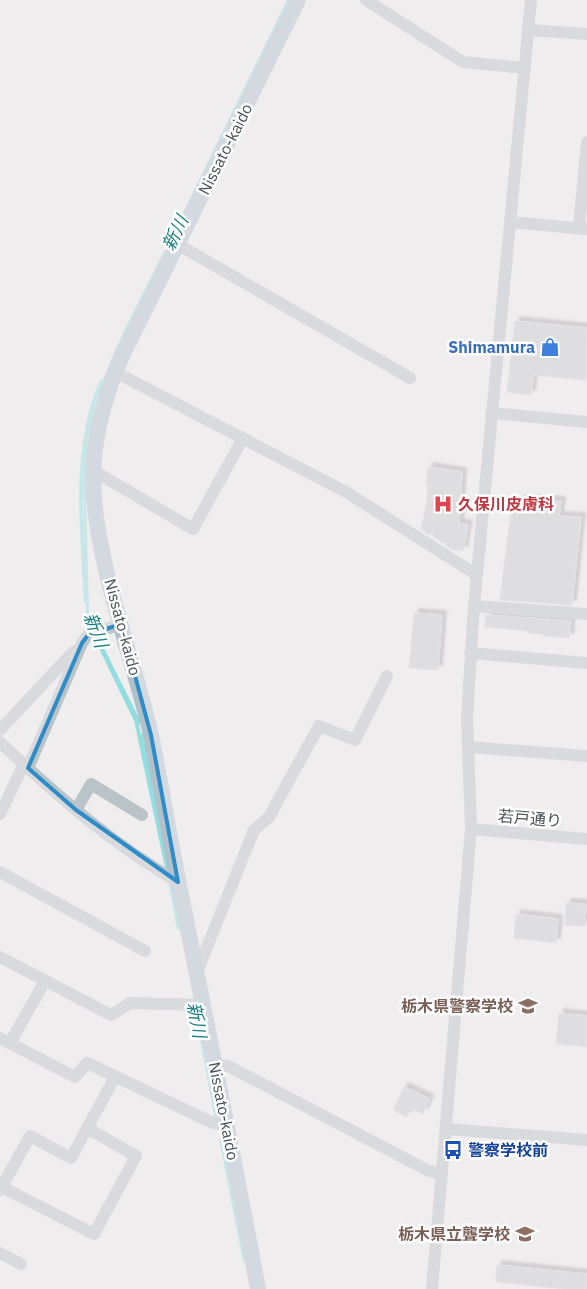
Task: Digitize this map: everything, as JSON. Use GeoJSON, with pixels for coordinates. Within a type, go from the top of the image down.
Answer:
{"type":"FeatureCollection","features":[{"type":"Feature","properties":{"kind":"main road","name":"Nissato-kaido"},"geometry":{"type":"LineString","coordinates":[[258,1289],[220,1124],[215,1065],[198,1004],[196,972],[176,881],[150,735],[104,558],[94,497],[94,470],[98,426],[115,372],[298,0]]}},
{"type":"Feature","properties":{"kind":"street"},"geometry":{"type":"LineString","coordinates":[[366,0],[463,62],[525,68]]}},
{"type":"Feature","properties":{"kind":"street"},"geometry":{"type":"LineString","coordinates":[[432,1289],[471,829],[468,747],[470,653],[531,0]]}},
{"type":"Feature","properties":{"kind":"street"},"geometry":{"type":"LineString","coordinates":[[528,30],[587,34]]}},
{"type":"Feature","properties":{"kind":"street"},"geometry":{"type":"LineString","coordinates":[[511,222],[583,228],[587,142]]}},
{"type":"Feature","properties":{"kind":"street"},"geometry":{"type":"LineString","coordinates":[[177,244],[410,378]]}},
{"type":"Feature","properties":{"kind":"street"},"geometry":{"type":"LineString","coordinates":[[115,372],[346,492],[477,575]]}},
{"type":"Feature","properties":{"kind":"street"},"geometry":{"type":"LineString","coordinates":[[491,413],[587,422]]}},
{"type":"Feature","properties":{"kind":"street"},"geometry":{"type":"LineString","coordinates":[[94,470],[193,529],[242,438]]}},
{"type":"Feature","properties":{"kind":"street"},"geometry":{"type":"LineString","coordinates":[[474,606],[587,614]]}},
{"type":"Feature","properties":{"kind":"street"},"geometry":{"type":"LineString","coordinates":[[0,730],[90,636],[121,624]]}},
{"type":"Feature","properties":{"kind":"street"},"geometry":{"type":"LineString","coordinates":[[0,814],[26,766],[90,636]]}},
{"type":"Feature","properties":{"kind":"street"},"geometry":{"type":"LineString","coordinates":[[470,653],[587,663]]}},
{"type":"Feature","properties":{"kind":"street"},"geometry":{"type":"LineString","coordinates":[[196,972],[254,830],[269,817],[320,726],[355,740],[387,676]]}},
{"type":"Feature","properties":{"kind":"street"},"geometry":{"type":"LineString","coordinates":[[0,742],[76,810],[143,860],[176,881]]}},
{"type":"Feature","properties":{"kind":"street"},"geometry":{"type":"LineString","coordinates":[[468,747],[587,756]]}},
{"type":"Feature","properties":{"kind":"street"},"geometry":{"type":"LineString","coordinates":[[76,810],[91,784],[142,815]]}},
{"type":"Feature","properties":{"kind":"street","name":"若戸通り"},"geometry":{"type":"LineString","coordinates":[[471,829],[587,839]]}},
{"type":"Feature","properties":{"kind":"street"},"geometry":{"type":"LineString","coordinates":[[0,872],[145,951]]}},
{"type":"Feature","properties":{"kind":"street"},"geometry":{"type":"LineString","coordinates":[[0,956],[111,1016],[130,1003],[198,1004]]}},
{"type":"Feature","properties":{"kind":"street"},"geometry":{"type":"LineString","coordinates":[[45,980],[5,1040],[75,1077],[87,1064],[220,1124]]}},
{"type":"Feature","properties":{"kind":"street"},"geometry":{"type":"LineString","coordinates":[[215,1065],[228,1066],[429,1170],[442,1173]]}},
{"type":"Feature","properties":{"kind":"street"},"geometry":{"type":"LineString","coordinates":[[87,1128],[136,1156],[94,1234],[1,1189],[30,1136],[71,1158],[87,1128],[115,1077]]}},
{"type":"Feature","properties":{"kind":"street"},"geometry":{"type":"LineString","coordinates":[[446,1129],[587,1140]]}},
{"type":"Feature","properties":{"kind":"street"},"geometry":{"type":"LineString","coordinates":[[0,1253],[21,1264]]}},
{"type":"Feature","properties":{"kind":"highlighted area"},"geometry":{"type":"Polygon","coordinates":[[[121,624],[151,735],[178,882],[76,810],[28,768],[82,643],[88,635],[121,624]]]}},
{"type":"Feature","properties":{"kind":"water"},"geometry":{"type":"Polygon","coordinates":[[[287,0],[292,0],[171,245],[168,243],[287,0]]]}},
{"type":"Feature","properties":{"kind":"water"},"geometry":{"type":"Polygon","coordinates":[[[164,251],[168,253],[111,367],[86,495],[89,614],[95,628],[90,630],[86,618],[83,458],[88,430],[95,403],[114,352],[164,251]]]}},
{"type":"Feature","properties":{"kind":"water"},"geometry":{"type":"Polygon","coordinates":[[[98,636],[142,724],[136,725],[94,638],[98,636]]]}},
{"type":"Feature","properties":{"kind":"water"},"geometry":{"type":"Polygon","coordinates":[[[144,733],[154,770],[168,871],[139,734],[144,733]]]}},
{"type":"Feature","properties":{"kind":"water"},"geometry":{"type":"Polygon","coordinates":[[[200,1017],[221,1119],[215,1120],[196,1019],[200,1017]]]}},
{"type":"Feature","properties":{"kind":"water"},"geometry":{"type":"Polygon","coordinates":[[[219,1138],[224,1138],[248,1262],[243,1262],[219,1138]]]}},
{"type":"Feature","properties":{"kind":"building","name":"Shimamura"},"geometry":{"type":"Polygon","coordinates":[[[515,321],[587,328],[586,380],[533,375],[531,395],[507,392],[515,321]]]}},
{"type":"Feature","properties":{"kind":"building"},"geometry":{"type":"Polygon","coordinates":[[[428,467],[462,472],[459,523],[468,525],[463,551],[451,549],[446,546],[447,543],[440,542],[433,535],[425,533],[426,530],[421,530],[426,506],[428,467]]]}},
{"type":"Feature","properties":{"kind":"building"},"geometry":{"type":"Polygon","coordinates":[[[522,499],[561,501],[559,516],[581,517],[572,605],[500,600],[511,509],[522,499]]]}},
{"type":"Feature","properties":{"kind":"building"},"geometry":{"type":"Polygon","coordinates":[[[414,613],[442,615],[438,670],[409,668],[414,613]]]}},
{"type":"Feature","properties":{"kind":"building"},"geometry":{"type":"Polygon","coordinates":[[[486,615],[571,621],[569,638],[544,636],[544,634],[529,633],[529,631],[484,627],[486,615]]]}},
{"type":"Feature","properties":{"kind":"building"},"geometry":{"type":"Polygon","coordinates":[[[566,903],[586,904],[585,926],[565,925],[566,903]]]}},
{"type":"Feature","properties":{"kind":"building"},"geometry":{"type":"Polygon","coordinates":[[[516,914],[558,919],[556,943],[514,938],[516,914]]]}},
{"type":"Feature","properties":{"kind":"building"},"geometry":{"type":"Polygon","coordinates":[[[559,1013],[587,1016],[587,1047],[556,1044],[559,1013]]]}},
{"type":"Feature","properties":{"kind":"building"},"geometry":{"type":"Polygon","coordinates":[[[404,1087],[430,1099],[423,1114],[410,1108],[406,1117],[393,1110],[404,1087]]]}},
{"type":"Feature","properties":{"kind":"building"},"geometry":{"type":"Polygon","coordinates":[[[497,1265],[587,1274],[587,1289],[564,1289],[496,1282],[497,1265]]]}},
{"type":"Feature","properties":{"kind":"waterway","name":"新川"},"geometry":{"type":"LineString","coordinates":[[86,601],[81,518],[83,461],[86,433],[102,381]]}},
{"type":"Feature","properties":{"kind":"waterway","name":"新川"},"geometry":{"type":"LineString","coordinates":[[136,720],[168,872]]}},
{"type":"Feature","properties":{"kind":"waterway","name":"新川"},"geometry":{"type":"LineString","coordinates":[[170,881],[179,928]]}},
{"type":"Feature","properties":{"kind":"place","name":"Shimamura"},"geometry":{"type":"Point","coordinates":[550,347]}},
{"type":"Feature","properties":{"kind":"place","name":"久保川皮膚科"},"geometry":{"type":"Point","coordinates":[443,504]}},
{"type":"Feature","properties":{"kind":"place","name":"栃木県警察学校"},"geometry":{"type":"Point","coordinates":[528,1006]}},
{"type":"Feature","properties":{"kind":"place","name":"警察学校前"},"geometry":{"type":"Point","coordinates":[453,1150]}},
{"type":"Feature","properties":{"kind":"place","name":"栃木県立聾学校"},"geometry":{"type":"Point","coordinates":[525,1234]}}]}
